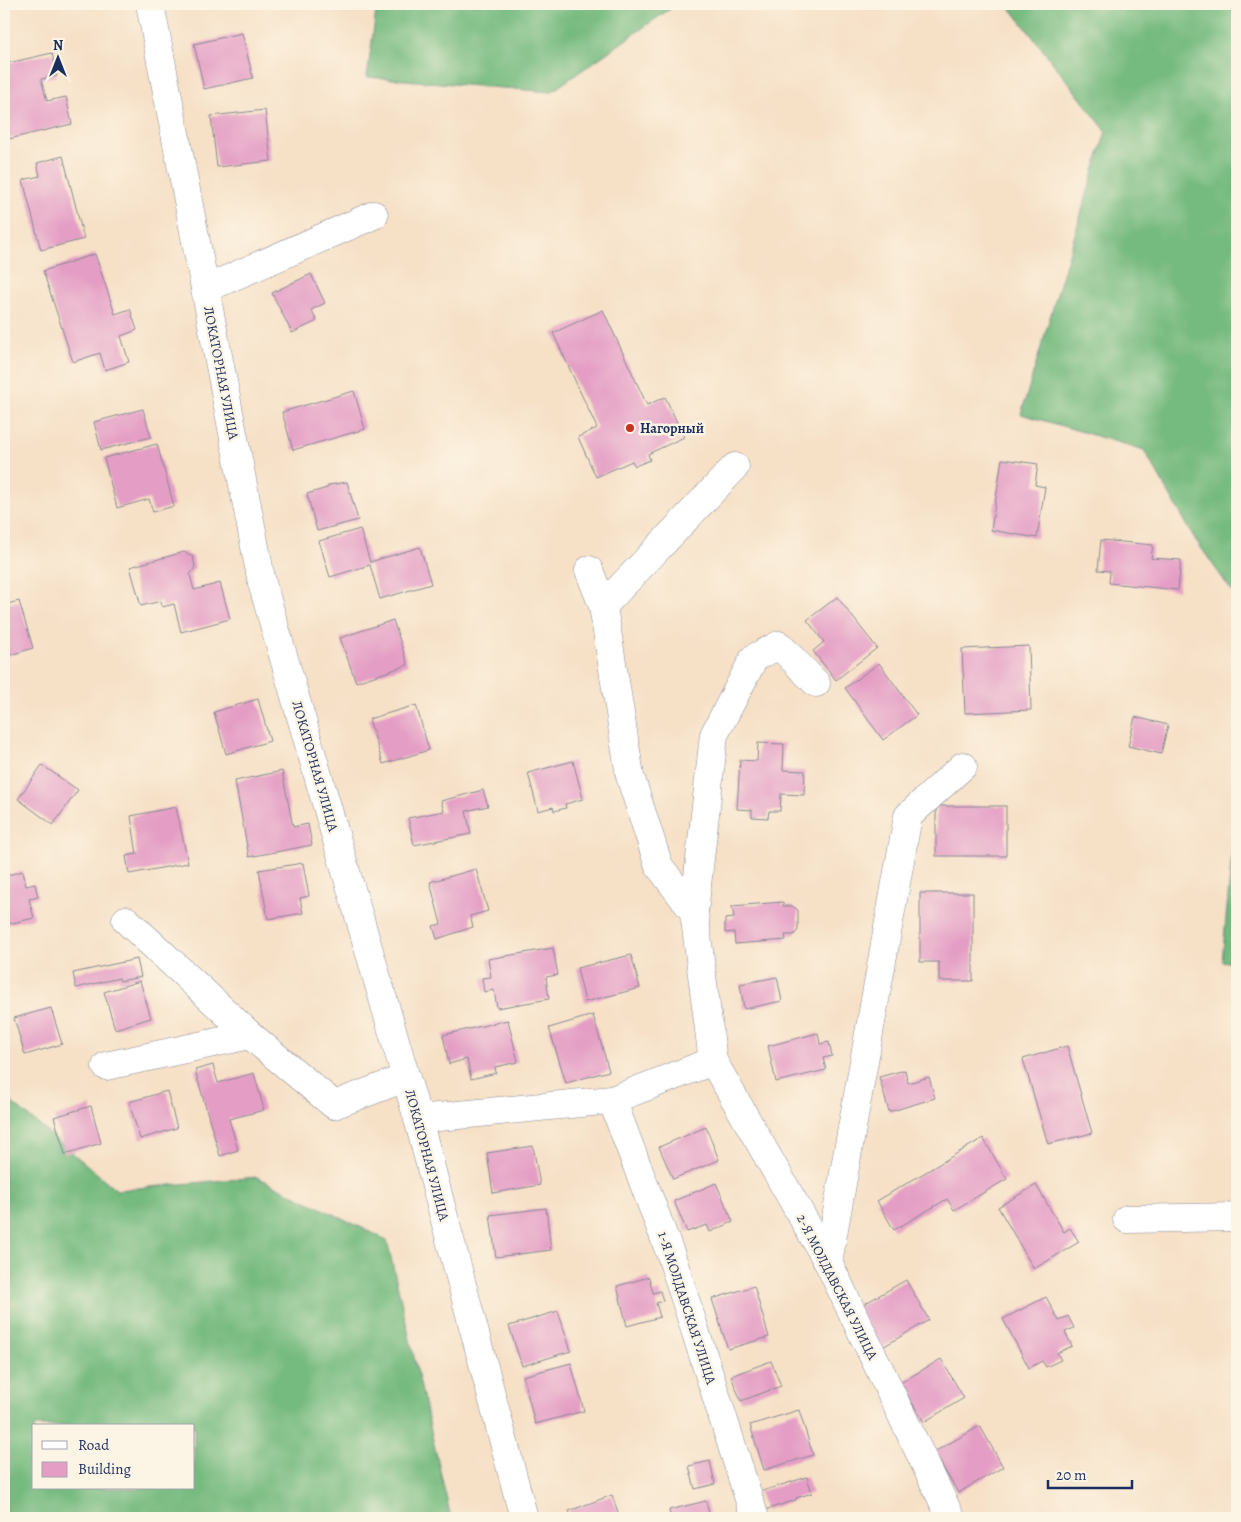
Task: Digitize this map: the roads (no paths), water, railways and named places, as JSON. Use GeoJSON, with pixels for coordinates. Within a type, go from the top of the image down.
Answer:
{"type":"FeatureCollection","features":[{"type":"Feature","properties":{"kind":"street","name":"ЛОКАТОРНАЯ УЛИЦА"},"geometry":{"type":"LineString","coordinates":[[150,4],[262,583],[418,1119],[524,1518]]}},
{"type":"Feature","properties":{"kind":"street"},"geometry":{"type":"LineString","coordinates":[[205,289],[374,215]]}},
{"type":"Feature","properties":{"kind":"street"},"geometry":{"type":"LineString","coordinates":[[603,606],[735,468]]}},
{"type":"Feature","properties":{"kind":"street"},"geometry":{"type":"LineString","coordinates":[[589,570],[603,606],[630,776],[659,866],[694,912]]}},
{"type":"Feature","properties":{"kind":"street"},"geometry":{"type":"LineString","coordinates":[[418,1119],[612,1100],[713,1061],[694,912],[714,735],[754,658],[779,645],[816,683]]}},
{"type":"Feature","properties":{"kind":"street"},"geometry":{"type":"LineString","coordinates":[[828,1262],[908,816],[963,766]]}},
{"type":"Feature","properties":{"kind":"street"},"geometry":{"type":"LineString","coordinates":[[126,920],[250,1035],[334,1105],[405,1078]]}},
{"type":"Feature","properties":{"kind":"street"},"geometry":{"type":"LineString","coordinates":[[106,1066],[250,1035]]}},
{"type":"Feature","properties":{"kind":"street","name":"2-Я МОЛДАВСКАЯ УЛИЦА"},"geometry":{"type":"LineString","coordinates":[[713,1061],[828,1262],[951,1518]]}},
{"type":"Feature","properties":{"kind":"street","name":"1-Я МОЛДАВСКАЯ УЛИЦА"},"geometry":{"type":"LineString","coordinates":[[612,1100],[672,1258],[755,1518]]}},
{"type":"Feature","properties":{"kind":"street"},"geometry":{"type":"LineString","coordinates":[[1127,1219],[1237,1217]]}},
{"type":"Feature","properties":{"kind":"place","name":"Нагорный"},"geometry":{"type":"Point","coordinates":[630,428]}}]}
